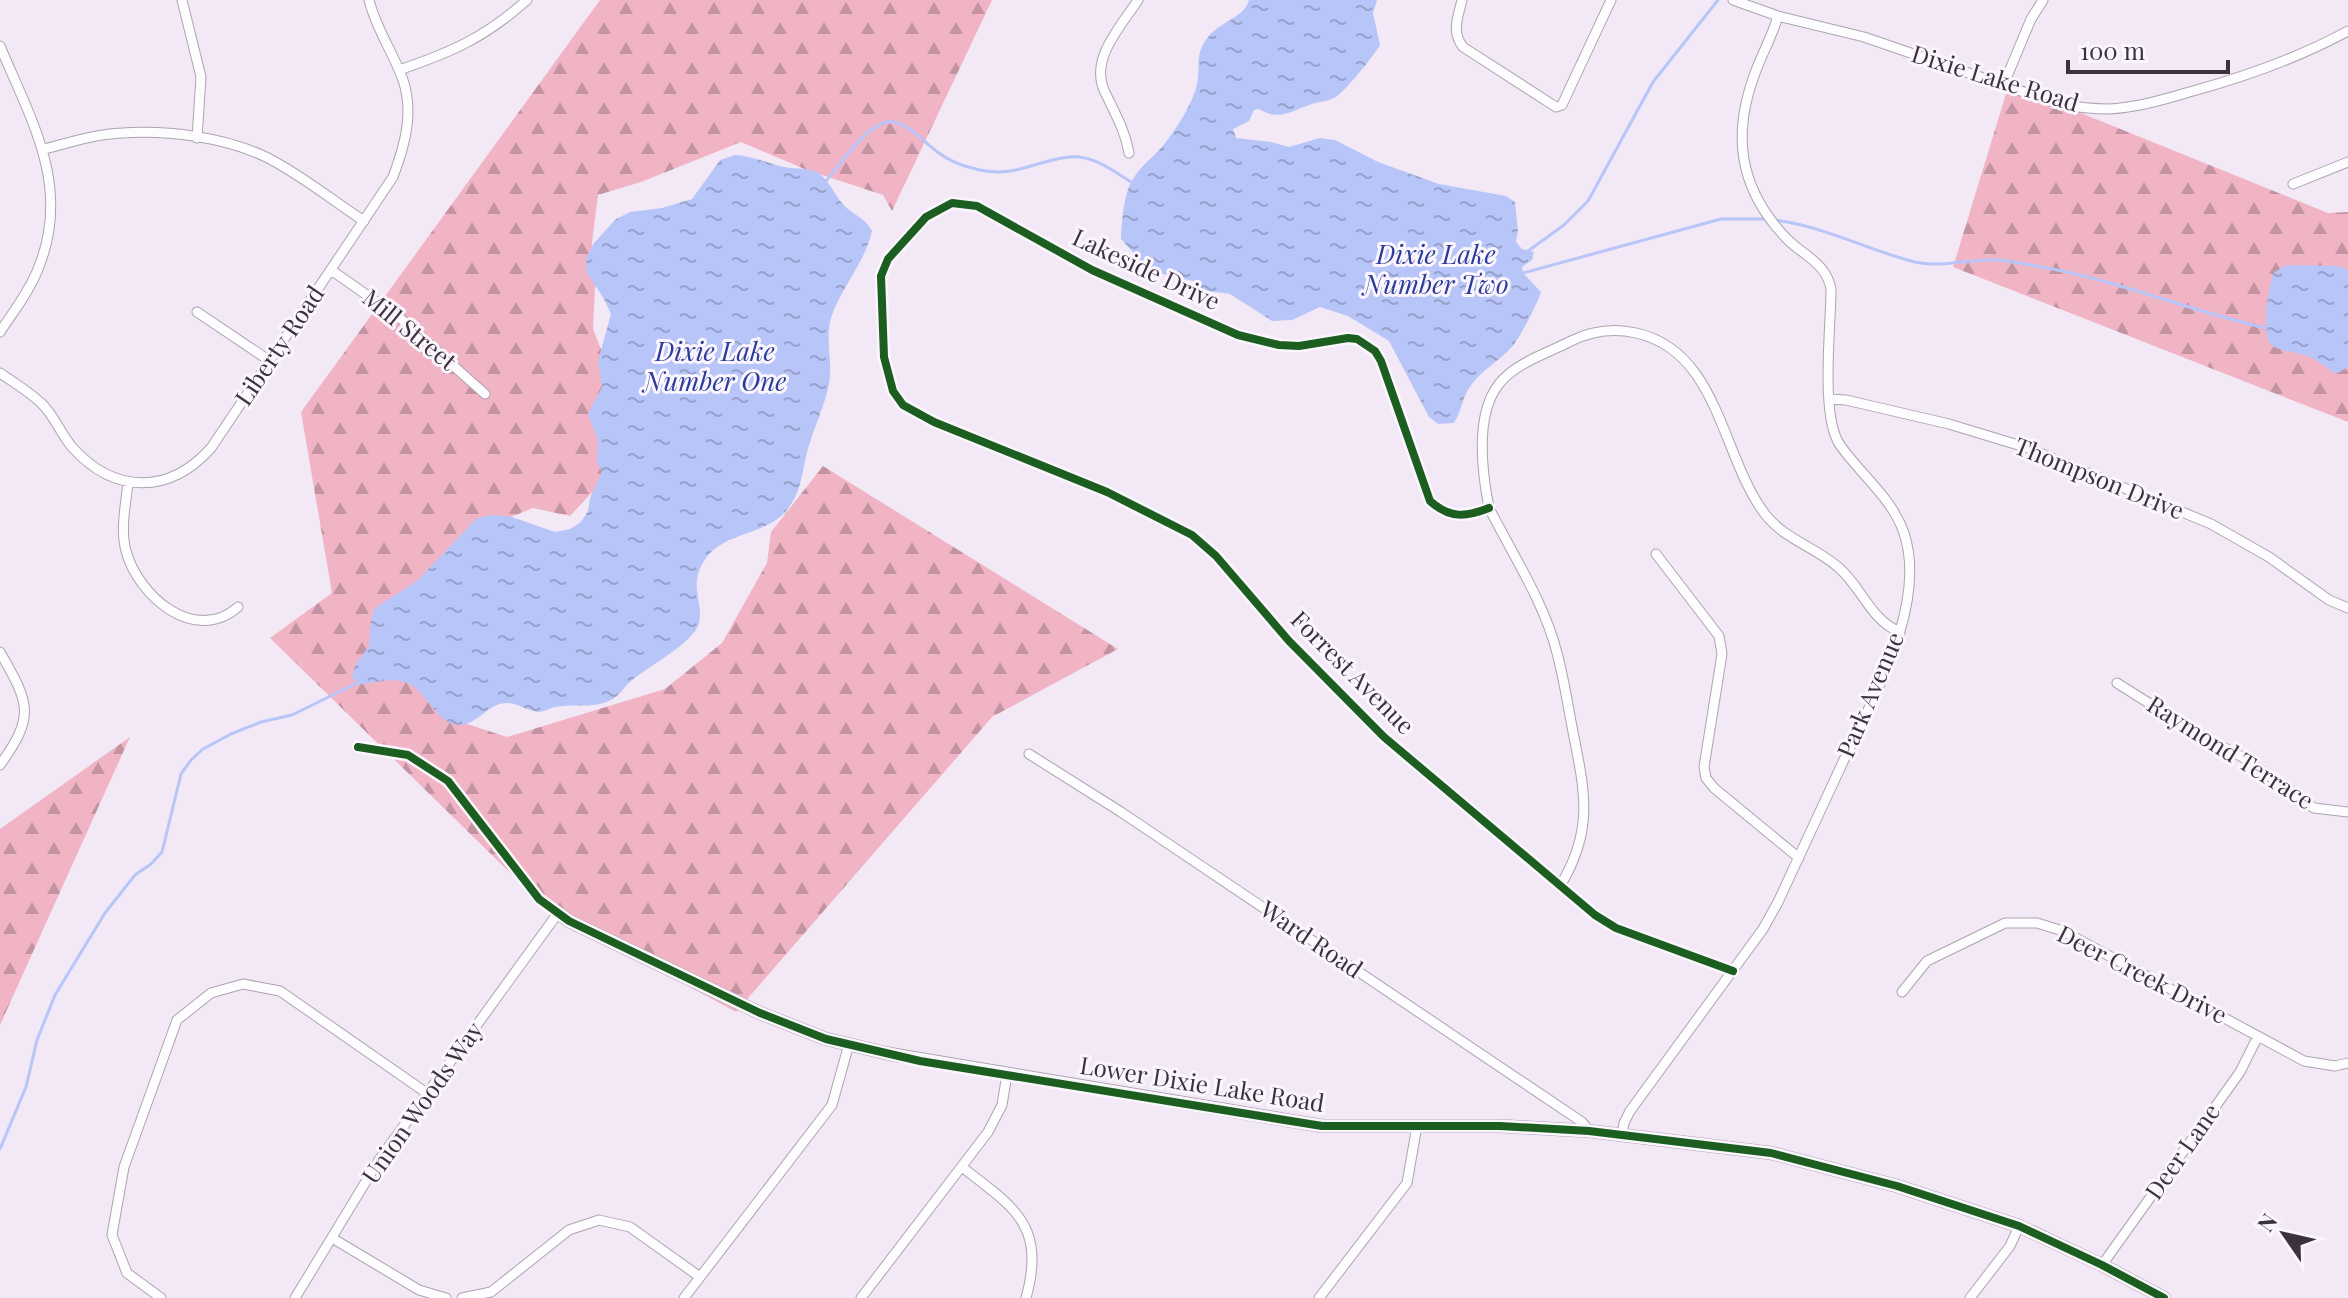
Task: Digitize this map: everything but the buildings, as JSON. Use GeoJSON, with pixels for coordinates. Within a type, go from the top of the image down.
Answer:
{"type":"FeatureCollection","features":[{"type":"Feature","properties":{"kind":"street"},"geometry":{"type":"LineString","coordinates":[[182,0],[201,77],[197,138]]}},
{"type":"Feature","properties":{"kind":"street","name":"Liberty Road"},"geometry":{"type":"LineString","coordinates":[[0,373],[41,402],[69,444],[86,462],[106,475],[147,484],[164,481],[197,463],[211,448],[393,177],[405,146],[408,106],[404,83],[383,41],[369,0]]}},
{"type":"Feature","properties":{"kind":"street"},"geometry":{"type":"LineString","coordinates":[[399,70],[472,42],[527,0]]}},
{"type":"Feature","properties":{"kind":"street"},"geometry":{"type":"LineString","coordinates":[[1129,153],[1125,131],[1102,86],[1100,74],[1107,48],[1138,0]]}},
{"type":"Feature","properties":{"kind":"street"},"geometry":{"type":"LineString","coordinates":[[1462,0],[1455,29],[1456,38],[1463,47],[1556,107],[1562,105],[1611,0]]}},
{"type":"Feature","properties":{"kind":"street"},"geometry":{"type":"LineString","coordinates":[[1733,0],[1778,16]]}},
{"type":"Feature","properties":{"kind":"street"},"geometry":{"type":"LineString","coordinates":[[2003,86],[2031,19],[2043,0]]}},
{"type":"Feature","properties":{"kind":"street","name":"Dixie Lake Road"},"geometry":{"type":"LineString","coordinates":[[1778,16],[1864,37],[2059,104],[2111,109],[2149,103],[2254,74],[2302,56],[2348,31]]}},
{"type":"Feature","properties":{"kind":"street","name":"Park Avenue"},"geometry":{"type":"LineString","coordinates":[[1622,1134],[1630,1111],[1763,929],[1887,667],[1900,632],[1909,574],[1904,535],[1888,502],[1838,442],[1831,424],[1829,278],[1822,266],[1790,242],[1768,218],[1752,190],[1742,159],[1748,94],[1778,16]]}},
{"type":"Feature","properties":{"kind":"street"},"geometry":{"type":"LineString","coordinates":[[0,46],[44,149],[51,199],[45,250],[28,289],[0,332]]}},
{"type":"Feature","properties":{"kind":"street"},"geometry":{"type":"LineString","coordinates":[[44,149],[120,133],[197,138],[233,145],[266,157],[364,221]]}},
{"type":"Feature","properties":{"kind":"street"},"geometry":{"type":"LineString","coordinates":[[2293,184],[2348,162]]}},
{"type":"Feature","properties":{"kind":"street","name":"Lakeside Drive"},"geometry":{"type":"LineString","coordinates":[[934,422],[903,405],[893,391],[884,357],[881,276],[888,259],[926,217],[952,203],[977,206],[1092,270],[1238,335],[1279,345],[1319,344],[1348,338],[1367,343],[1381,361],[1430,501],[1441,511],[1457,516],[1471,515],[1489,508]]}},
{"type":"Feature","properties":{"kind":"street","name":"Mill Street"},"geometry":{"type":"LineString","coordinates":[[331,270],[401,319],[485,394]]}},
{"type":"Feature","properties":{"kind":"street"},"geometry":{"type":"LineString","coordinates":[[197,312],[270,361]]}},
{"type":"Feature","properties":{"kind":"street"},"geometry":{"type":"LineString","coordinates":[[1560,886],[1573,865],[1582,839],[1586,813],[1584,786],[1557,651],[1541,611],[1489,508],[1483,422],[1488,401],[1500,382],[1517,368],[1583,336],[1613,330],[1644,335],[1673,349],[1697,374],[1749,490],[1767,516],[1788,536],[1839,568],[1879,620],[1900,632]]}},
{"type":"Feature","properties":{"kind":"street","name":"Thompson Drive"},"geometry":{"type":"LineString","coordinates":[[1829,399],[1846,400],[1949,424],[2028,448],[2211,524],[2269,557],[2329,600],[2348,608]]}},
{"type":"Feature","properties":{"kind":"street","name":"Forrest Avenue"},"geometry":{"type":"LineString","coordinates":[[934,422],[1107,492],[1192,535],[1216,556],[1289,641],[1384,737],[1595,915],[1616,928],[1733,971]]}},
{"type":"Feature","properties":{"kind":"street"},"geometry":{"type":"LineString","coordinates":[[128,482],[123,529],[125,547],[132,571],[146,591],[170,610],[199,621],[220,619],[238,607]]}},
{"type":"Feature","properties":{"kind":"street"},"geometry":{"type":"LineString","coordinates":[[1656,554],[1719,636],[1722,654],[1704,767],[1706,778],[1799,858]]}},
{"type":"Feature","properties":{"kind":"street"},"geometry":{"type":"LineString","coordinates":[[0,652],[18,683],[25,713],[18,740],[0,765]]}},
{"type":"Feature","properties":{"kind":"street","name":"Raymond Terrace"},"geometry":{"type":"LineString","coordinates":[[2117,683],[2193,731],[2244,758],[2303,802],[2314,808],[2348,812]]}},
{"type":"Feature","properties":{"kind":"street","name":"Lower Dixie Lake Road"},"geometry":{"type":"LineString","coordinates":[[358,747],[408,755],[448,781],[539,899],[569,921],[760,1013],[826,1039],[917,1060],[1322,1126],[1500,1126],[1589,1131],[1725,1146],[1822,1165],[1962,1206],[2019,1226],[2164,1298]]}},
{"type":"Feature","properties":{"kind":"street","name":"Ward Road"},"geometry":{"type":"LineString","coordinates":[[1029,754],[1121,812],[1582,1122],[1589,1131]]}},
{"type":"Feature","properties":{"kind":"street","name":"Union Woods Way"},"geometry":{"type":"LineString","coordinates":[[295,1298],[379,1160],[558,913]]}},
{"type":"Feature","properties":{"kind":"street","name":"Deer Creek Drive"},"geometry":{"type":"LineString","coordinates":[[1902,992],[1927,961],[2005,923],[2037,923],[2063,931],[2304,1061],[2335,1066],[2348,1063]]}},
{"type":"Feature","properties":{"kind":"street"},"geometry":{"type":"LineString","coordinates":[[161,1298],[127,1273],[112,1235],[124,1167],[177,1020],[211,993],[243,984],[280,991],[428,1094]]}},
{"type":"Feature","properties":{"kind":"street","name":"Deer Lane"},"geometry":{"type":"LineString","coordinates":[[2102,1265],[2240,1072],[2258,1036]]}},
{"type":"Feature","properties":{"kind":"street"},"geometry":{"type":"LineString","coordinates":[[684,1298],[832,1105],[849,1044]]}},
{"type":"Feature","properties":{"kind":"street"},"geometry":{"type":"LineString","coordinates":[[861,1298],[988,1132],[1002,1105],[1007,1074]]}},
{"type":"Feature","properties":{"kind":"street"},"geometry":{"type":"LineString","coordinates":[[1319,1298],[1407,1183],[1417,1126]]}},
{"type":"Feature","properties":{"kind":"street"},"geometry":{"type":"LineString","coordinates":[[962,1167],[1012,1207],[1026,1226],[1032,1247],[1033,1272],[1026,1298]]}},
{"type":"Feature","properties":{"kind":"street"},"geometry":{"type":"LineString","coordinates":[[462,1298],[491,1292],[569,1230],[599,1220],[630,1227],[700,1277]]}},
{"type":"Feature","properties":{"kind":"street"},"geometry":{"type":"LineString","coordinates":[[1970,1298],[2010,1246],[2019,1226]]}},
{"type":"Feature","properties":{"kind":"street"},"geometry":{"type":"LineString","coordinates":[[332,1238],[419,1290],[446,1298]]}},
{"type":"Feature","properties":{"kind":"green space"},"geometry":{"type":"Polygon","coordinates":[[[600,0],[992,0],[892,211],[883,195],[807,170],[741,142],[641,182],[598,195],[592,242],[595,287],[593,329],[606,362],[613,452],[599,485],[570,516],[533,508],[486,527],[458,721],[507,737],[665,689],[722,643],[767,563],[771,532],[823,466],[1118,649],[992,717],[736,1012],[547,909],[270,638],[332,593],[301,412],[600,0]]]}},
{"type":"Feature","properties":{"kind":"green space"},"geometry":{"type":"Polygon","coordinates":[[[2009,84],[2328,213],[2348,212],[2348,422],[1953,267],[2009,84]]]}},
{"type":"Feature","properties":{"kind":"green space"},"geometry":{"type":"Polygon","coordinates":[[[130,737],[0,1025],[0,829],[130,737]]]}},
{"type":"Feature","properties":{"kind":"water","name":"Dixie Lake Number Two"},"geometry":{"type":"Polygon","coordinates":[[[1249,0],[1377,0],[1373,13],[1380,45],[1336,97],[1279,115],[1254,110],[1249,121],[1233,129],[1236,138],[1289,147],[1320,138],[1335,140],[1378,162],[1439,184],[1506,196],[1515,202],[1516,242],[1522,249],[1534,252],[1532,260],[1522,267],[1523,273],[1541,292],[1514,344],[1469,388],[1454,423],[1438,424],[1429,417],[1389,341],[1348,316],[1320,307],[1292,320],[1272,321],[1230,294],[1200,290],[1197,282],[1150,271],[1121,239],[1130,185],[1167,141],[1188,108],[1197,86],[1200,51],[1214,31],[1237,16],[1249,0]]]}},
{"type":"Feature","properties":{"kind":"water","name":"Dixie Lake Number One"},"geometry":{"type":"Polygon","coordinates":[[[735,155],[817,172],[845,206],[865,221],[872,231],[864,254],[831,318],[829,384],[793,502],[769,524],[714,549],[698,576],[700,615],[695,631],[689,639],[638,675],[607,702],[555,707],[538,712],[502,703],[472,722],[456,725],[440,716],[413,686],[405,682],[387,680],[358,684],[352,677],[355,665],[369,646],[375,608],[417,581],[476,519],[489,515],[509,516],[555,532],[570,529],[581,522],[602,471],[597,463],[598,440],[588,414],[602,387],[598,361],[611,314],[587,273],[586,258],[594,243],[616,219],[630,212],[662,208],[692,199],[720,160],[735,155]]]}},
{"type":"Feature","properties":{"kind":"water"},"geometry":{"type":"Polygon","coordinates":[[[2287,265],[2338,266],[2348,270],[2348,367],[2336,374],[2310,357],[2269,343],[2266,318],[2273,273],[2287,265]]]}},
{"type":"Feature","properties":{"kind":"waterway"},"geometry":{"type":"LineString","coordinates":[[1528,251],[1564,225],[1588,201],[1653,82],[1718,0]]}},
{"type":"Feature","properties":{"kind":"waterway"},"geometry":{"type":"LineString","coordinates":[[826,181],[870,131],[879,125],[894,122],[908,128],[943,156],[972,168],[1011,171],[1056,159],[1078,157],[1102,164],[1131,182]]}},
{"type":"Feature","properties":{"kind":"waterway"},"geometry":{"type":"LineString","coordinates":[[1523,273],[1721,219],[1766,219]]}},
{"type":"Feature","properties":{"kind":"waterway"},"geometry":{"type":"LineString","coordinates":[[1774,220],[1810,227],[1915,262],[1935,264],[1999,260],[2065,272],[2266,328]]}},
{"type":"Feature","properties":{"kind":"waterway"},"geometry":{"type":"LineString","coordinates":[[0,1149],[26,1087],[37,1040],[55,995],[105,913],[135,875],[162,852],[181,774],[191,760],[203,749],[231,734],[261,722],[292,715],[357,683]]}},
{"type":"Feature","properties":{"kind":"cycle path"},"geometry":{"type":"LineString","coordinates":[[1489,508],[1458,515],[1444,511],[1430,501],[1381,361],[1375,351],[1357,339],[1299,346],[1279,345],[1238,335],[1092,270],[977,206],[952,203],[926,217],[888,259],[881,276],[884,357],[893,391],[903,405],[934,422],[1107,492],[1192,535],[1216,556],[1289,641],[1384,737],[1595,915],[1616,928],[1733,971]]}},
{"type":"Feature","properties":{"kind":"cycle path"},"geometry":{"type":"LineString","coordinates":[[358,747],[408,755],[448,781],[539,899],[569,921],[760,1013],[826,1039],[920,1061],[1322,1126],[1500,1126],[1589,1131],[1771,1153],[1897,1186],[2019,1226],[2164,1298]]}}]}
